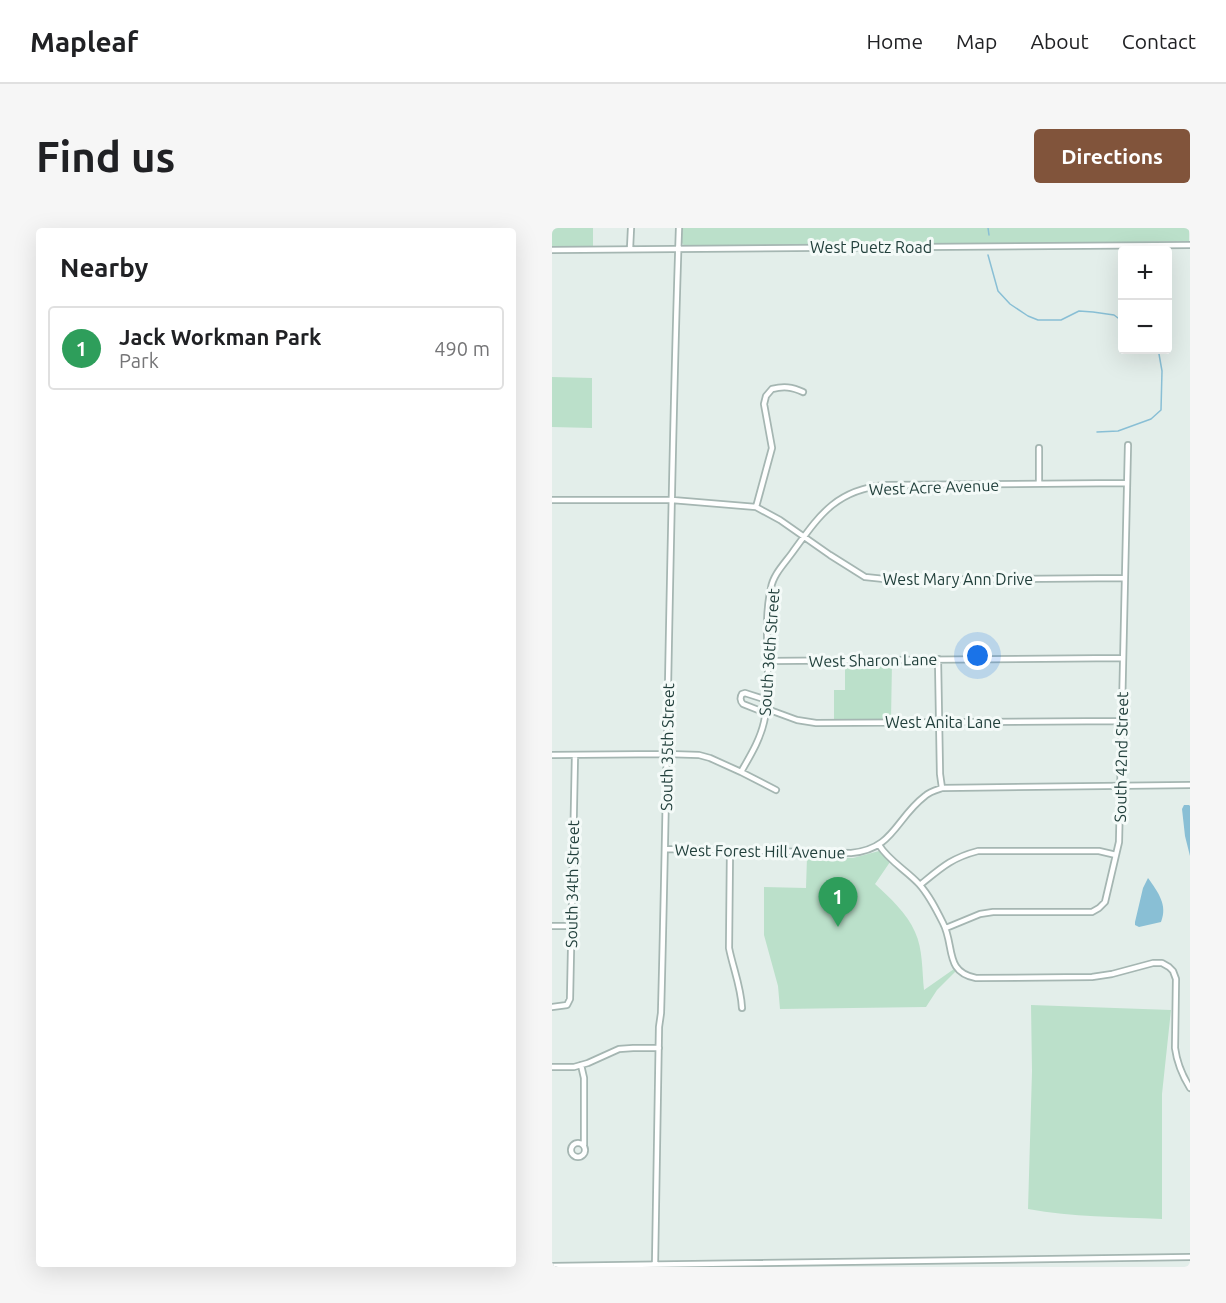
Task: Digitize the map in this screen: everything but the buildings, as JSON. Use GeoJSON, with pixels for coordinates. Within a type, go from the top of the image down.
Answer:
{"type":"FeatureCollection","features":[{"type":"Feature","properties":{"kind":"street"},"geometry":{"type":"LineString","coordinates":[[630,249],[631,228]]}},
{"type":"Feature","properties":{"kind":"street","name":"South 35th Street"},"geometry":{"type":"LineString","coordinates":[[655,1265],[679,228]]}},
{"type":"Feature","properties":{"kind":"street","name":"West Puetz Road"},"geometry":{"type":"LineString","coordinates":[[552,250],[1190,245]]}},
{"type":"Feature","properties":{"kind":"street"},"geometry":{"type":"LineString","coordinates":[[756,507],[772,448],[764,404],[766,396],[772,389],[781,387],[793,387],[803,392]]}},
{"type":"Feature","properties":{"kind":"street","name":"South 42nd Street"},"geometry":{"type":"LineString","coordinates":[[946,928],[980,914],[1092,912],[1105,902],[1119,842],[1128,445]]}},
{"type":"Feature","properties":{"kind":"street"},"geometry":{"type":"LineString","coordinates":[[1039,484],[1040,448]]}},
{"type":"Feature","properties":{"kind":"street","name":"West Acre Avenue"},"geometry":{"type":"LineString","coordinates":[[804,537],[828,507],[848,494],[866,488],[885,485],[1127,483]]}},
{"type":"Feature","properties":{"kind":"street"},"geometry":{"type":"LineString","coordinates":[[552,500],[672,500],[748,505],[770,513],[804,537]]}},
{"type":"Feature","properties":{"kind":"street","name":"West Mary Ann Drive"},"geometry":{"type":"LineString","coordinates":[[804,537],[865,577],[894,580],[1125,578]]}},
{"type":"Feature","properties":{"kind":"street","name":"South 36th Street"},"geometry":{"type":"LineString","coordinates":[[741,772],[759,738],[766,711],[768,607],[771,586],[778,572],[804,537]]}},
{"type":"Feature","properties":{"kind":"street","name":"West Sharon Lane"},"geometry":{"type":"LineString","coordinates":[[768,661],[1123,658]]}},
{"type":"Feature","properties":{"kind":"street"},"geometry":{"type":"LineString","coordinates":[[938,659],[942,788]]}},
{"type":"Feature","properties":{"kind":"street","name":"West Anita Lane"},"geometry":{"type":"LineString","coordinates":[[767,700],[745,693],[742,694],[741,702],[813,723],[1122,721]]}},
{"type":"Feature","properties":{"kind":"street"},"geometry":{"type":"LineString","coordinates":[[552,755],[699,755],[741,772],[776,790]]}},
{"type":"Feature","properties":{"kind":"street","name":"South 34th Street"},"geometry":{"type":"LineString","coordinates":[[552,1007],[567,1005],[570,999],[575,755]]}},
{"type":"Feature","properties":{"kind":"street"},"geometry":{"type":"LineString","coordinates":[[1190,784],[942,788],[927,794],[879,845],[890,859],[920,885],[933,903],[946,928],[954,964],[961,974],[976,978],[1092,976],[1112,974],[1154,963],[1162,963],[1169,967],[1176,979],[1175,1048],[1179,1067],[1190,1088]]}},
{"type":"Feature","properties":{"kind":"street","name":"West Forest Hill Avenue"},"geometry":{"type":"LineString","coordinates":[[666,849],[851,853],[864,852],[879,845]]}},
{"type":"Feature","properties":{"kind":"street"},"geometry":{"type":"LineString","coordinates":[[730,851],[729,948],[742,1008]]}},
{"type":"Feature","properties":{"kind":"street"},"geometry":{"type":"LineString","coordinates":[[920,885],[945,864],[961,855],[978,851],[1099,851],[1116,855]]}},
{"type":"Feature","properties":{"kind":"street"},"geometry":{"type":"LineString","coordinates":[[552,926],[571,926]]}},
{"type":"Feature","properties":{"kind":"street"},"geometry":{"type":"LineString","coordinates":[[552,1067],[574,1067],[619,1049],[659,1048]]}},
{"type":"Feature","properties":{"kind":"street"},"geometry":{"type":"LineString","coordinates":[[581,1065],[584,1078],[584,1145]]}},
{"type":"Feature","properties":{"kind":"street"},"geometry":{"type":"LineString","coordinates":[[552,1266],[940,1264],[1190,1257]]}},
{"type":"Feature","properties":{"kind":"green space"},"geometry":{"type":"Polygon","coordinates":[[[552,228],[593,228],[593,248],[552,248],[552,228]]]}},
{"type":"Feature","properties":{"kind":"green space"},"geometry":{"type":"Polygon","coordinates":[[[682,228],[1189,228],[1189,241],[685,247],[682,243],[682,228]]]}},
{"type":"Feature","properties":{"kind":"green space"},"geometry":{"type":"Polygon","coordinates":[[[552,377],[592,378],[592,428],[552,427],[552,377]]]}},
{"type":"Feature","properties":{"kind":"green space"},"geometry":{"type":"Polygon","coordinates":[[[845,662],[892,662],[891,720],[834,720],[834,690],[845,690],[845,662]]]}},
{"type":"Feature","properties":{"kind":"green space"},"geometry":{"type":"Polygon","coordinates":[[[879,851],[890,862],[875,884],[903,912],[912,925],[921,953],[924,990],[954,969],[956,971],[937,990],[926,1007],[780,1009],[778,986],[764,935],[764,887],[806,888],[807,857],[853,858],[879,851]]]}},
{"type":"Feature","properties":{"kind":"green space"},"geometry":{"type":"Polygon","coordinates":[[[1031,1005],[1171,1010],[1162,1094],[1162,1219],[1078,1215],[1028,1209],[1032,1071],[1031,1005]]]}},
{"type":"Feature","properties":{"kind":"water"},"geometry":{"type":"Polygon","coordinates":[[[1184,805],[1190,806],[1190,856],[1185,836],[1182,809],[1184,805]]]}},
{"type":"Feature","properties":{"kind":"water"},"geometry":{"type":"Polygon","coordinates":[[[1148,878],[1163,904],[1163,916],[1161,922],[1139,927],[1135,925],[1135,922],[1143,888],[1148,878]]]}},
{"type":"Feature","properties":{"kind":"waterway"},"geometry":{"type":"LineString","coordinates":[[988,228],[989,235]]}},
{"type":"Feature","properties":{"kind":"waterway"},"geometry":{"type":"LineString","coordinates":[[988,255],[998,291],[1010,304],[1028,316],[1038,320],[1061,320],[1079,311],[1114,315],[1118,318]]}},
{"type":"Feature","properties":{"kind":"waterway"},"geometry":{"type":"LineString","coordinates":[[1097,432],[1118,431],[1151,419],[1161,410],[1162,371],[1159,354]]}},
{"type":"Feature","properties":{"kind":"place","name":"Jack Workman Park"},"geometry":{"type":"Point","coordinates":[838,927]}}]}
